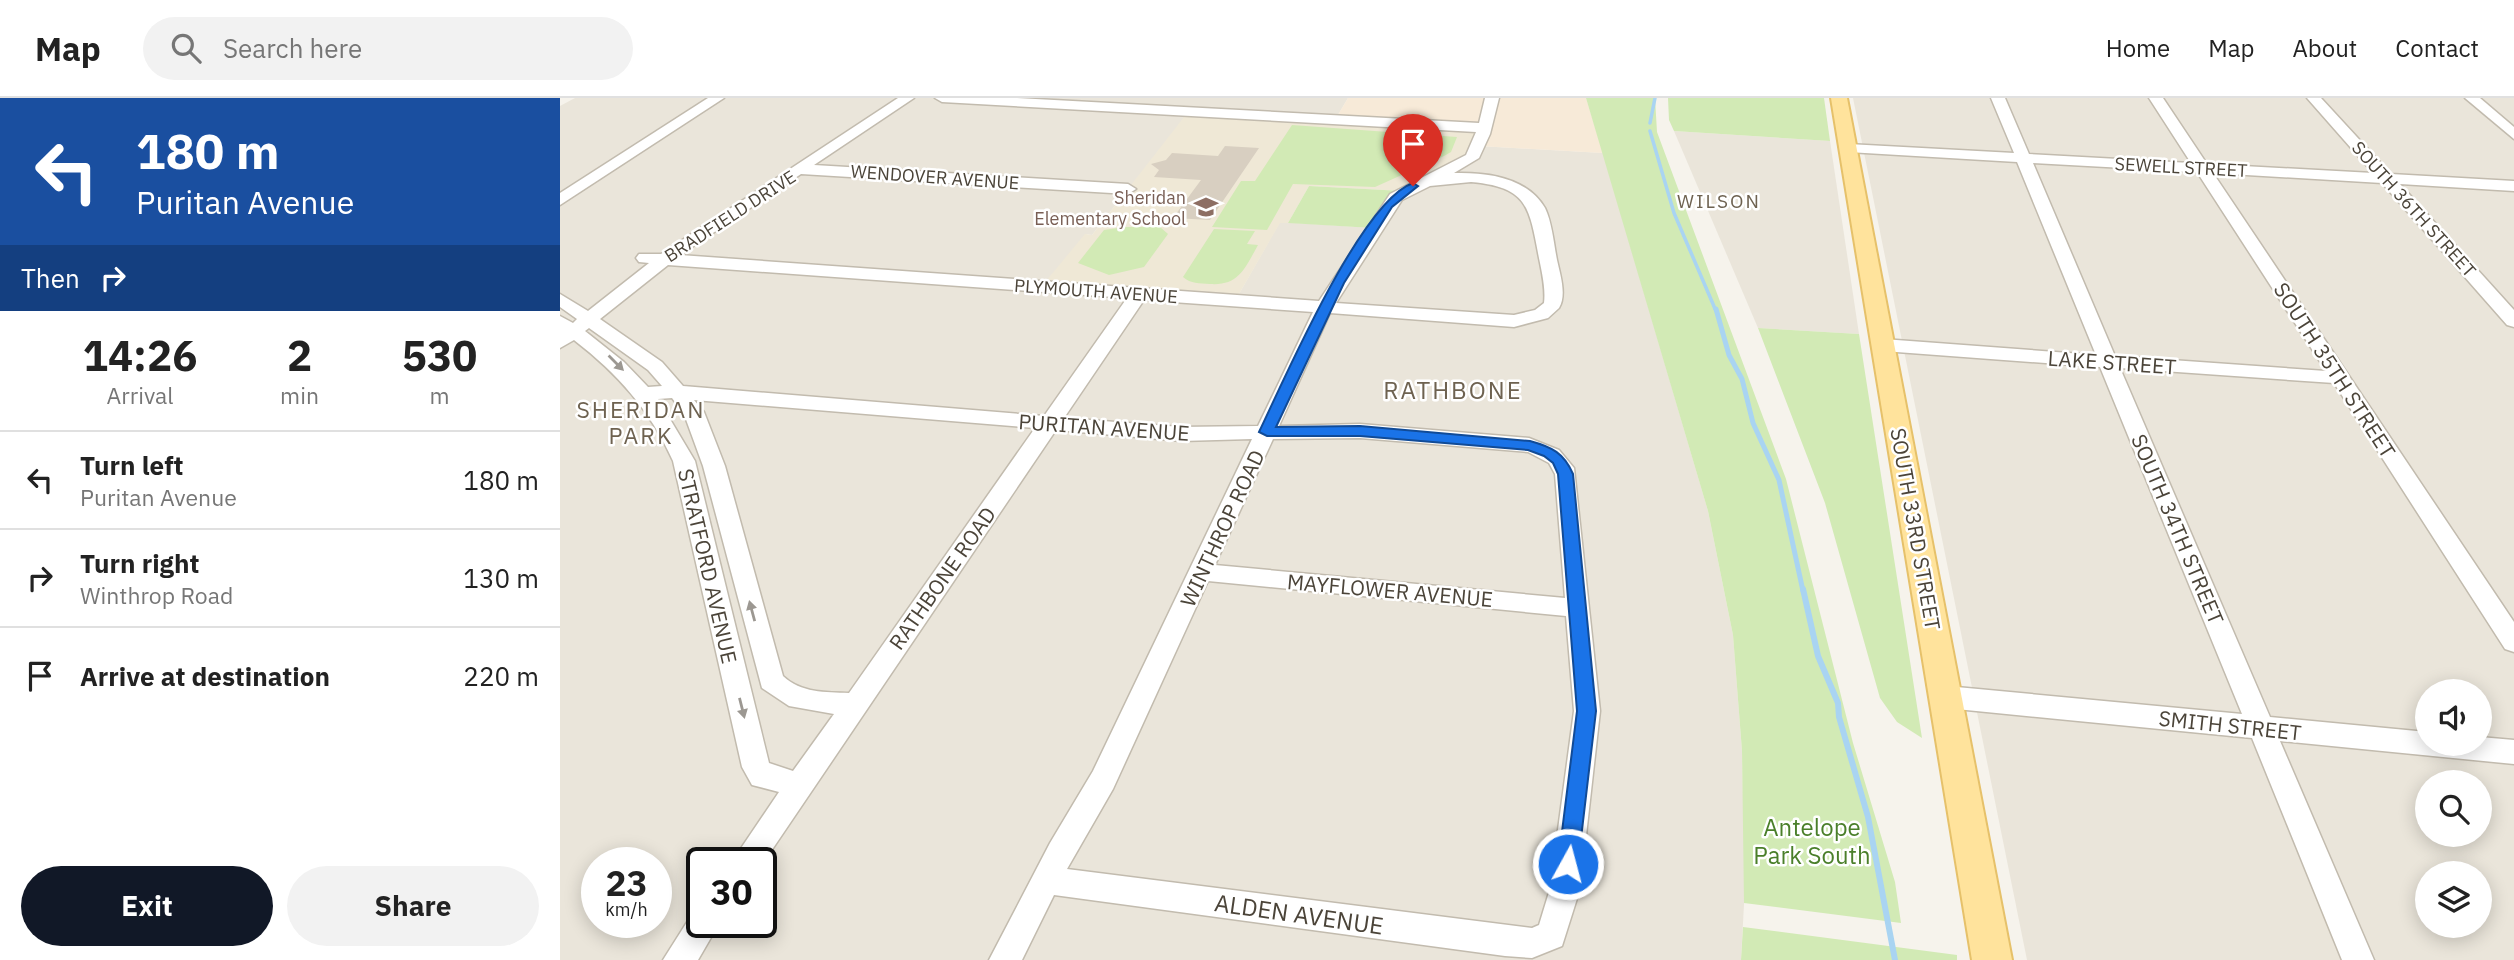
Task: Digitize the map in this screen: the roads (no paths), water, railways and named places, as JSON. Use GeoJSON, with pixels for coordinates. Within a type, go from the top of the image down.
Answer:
{"type":"FeatureCollection","features":[{"type":"Feature","properties":{"kind":"main road","name":"SOUTH 33RD STREET"},"geometry":{"type":"LineString","coordinates":[[1839,98],[1992,960]]}},
{"type":"Feature","properties":{"kind":"street"},"geometry":{"type":"LineString","coordinates":[[560,200],[717,98]]}},
{"type":"Feature","properties":{"kind":"street","name":"BRADFIELD DRIVE"},"geometry":{"type":"LineString","coordinates":[[568,321],[784,168],[892,98]]}},
{"type":"Feature","properties":{"kind":"street","name":"BRADFIELD DRIVE"},"geometry":{"type":"LineString","coordinates":[[654,259],[801,169],[907,98]]}},
{"type":"Feature","properties":{"kind":"street"},"geometry":{"type":"LineString","coordinates":[[942,98],[1485,128]]}},
{"type":"Feature","properties":{"kind":"street"},"geometry":{"type":"LineString","coordinates":[[1492,98],[1476,153],[1484,169],[1501,182]]}},
{"type":"Feature","properties":{"kind":"street","name":"SOUTH 34TH STREET"},"geometry":{"type":"LineString","coordinates":[[1998,98],[2358,960]]}},
{"type":"Feature","properties":{"kind":"street","name":"SOUTH 35TH STREET"},"geometry":{"type":"LineString","coordinates":[[2156,98],[2514,642]]}},
{"type":"Feature","properties":{"kind":"street","name":"SOUTH 36TH STREET"},"geometry":{"type":"LineString","coordinates":[[2314,98],[2514,321]]}},
{"type":"Feature","properties":{"kind":"street"},"geometry":{"type":"LineString","coordinates":[[2472,98],[2514,135]]}},
{"type":"Feature","properties":{"kind":"street","name":"SEWELL STREET"},"geometry":{"type":"LineString","coordinates":[[1848,148],[2514,186]]}},
{"type":"Feature","properties":{"kind":"street","name":"WINTHROP ROAD"},"geometry":{"type":"LineString","coordinates":[[1005,960],[1046,880],[1103,780],[1324,307],[1388,205],[1403,191],[1467,163],[1476,153]]}},
{"type":"Feature","properties":{"kind":"street","name":"WENDOVER AVENUE"},"geometry":{"type":"LineString","coordinates":[[784,168],[1128,189]]}},
{"type":"Feature","properties":{"kind":"street"},"geometry":{"type":"LineString","coordinates":[[1424,183],[1468,177],[1501,182]]}},
{"type":"Feature","properties":{"kind":"street","name":"PLYMOUTH AVENUE"},"geometry":{"type":"LineString","coordinates":[[654,259],[1514,321],[1545,312],[1554,296],[1538,210],[1520,190],[1501,182]]}},
{"type":"Feature","properties":{"kind":"street","name":"RATHBONE ROAD"},"geometry":{"type":"LineString","coordinates":[[757,847],[1139,294]]}},
{"type":"Feature","properties":{"kind":"street","name":"STRATFORD AVENUE"},"geometry":{"type":"LineString","coordinates":[[568,321],[656,366],[694,412],[715,466],[771,681],[780,692],[798,698],[855,704]]}},
{"type":"Feature","properties":{"kind":"street","name":"STRATFORD AVENUE"},"geometry":{"type":"LineString","coordinates":[[568,321],[607,354],[645,393],[668,424],[684,461],[756,767],[762,776],[799,785]]}},
{"type":"Feature","properties":{"kind":"street","name":"LAKE STREET"},"geometry":{"type":"LineString","coordinates":[[1883,345],[2340,378]]}},
{"type":"Feature","properties":{"kind":"street","name":"PURITAN AVENUE"},"geometry":{"type":"LineString","coordinates":[[645,393],[678,392],[1181,434],[1360,431],[1530,445],[1549,452],[1560,461],[1566,474],[1577,608]]}},
{"type":"Feature","properties":{"kind":"street","name":"MAYFLOWER AVENUE"},"geometry":{"type":"LineString","coordinates":[[1202,572],[1577,608]]}},
{"type":"Feature","properties":{"kind":"street","name":"ALDEN AVENUE"},"geometry":{"type":"LineString","coordinates":[[1046,880],[1262,907],[1303,917],[1505,941],[1532,943],[1551,935],[1565,889],[1587,711],[1577,608]]}},
{"type":"Feature","properties":{"kind":"street","name":"SMITH STREET"},"geometry":{"type":"LineString","coordinates":[[1946,697],[2514,752]]}},
{"type":"Feature","properties":{"kind":"street"},"geometry":{"type":"LineString","coordinates":[[679,960],[694,938]]}},
{"type":"Feature","properties":{"kind":"waterway"},"geometry":{"type":"LineString","coordinates":[[1650,123],[1655,98]]}},
{"type":"Feature","properties":{"kind":"waterway"},"geometry":{"type":"LineString","coordinates":[[1650,131],[1674,213],[1716,311]]}},
{"type":"Feature","properties":{"kind":"waterway"},"geometry":{"type":"LineString","coordinates":[[1716,309],[1729,355],[1742,379],[1753,423],[1779,480],[1803,591]]}},
{"type":"Feature","properties":{"kind":"waterway"},"geometry":{"type":"LineString","coordinates":[[1803,589],[1818,656],[1838,703],[1839,717],[1868,817],[1895,960]]}},
{"type":"Feature","properties":{"kind":"place","name":"Sheridan Elementary School"},"geometry":{"type":"Point","coordinates":[1206,207]}},
{"type":"Feature","properties":{"kind":"district","name":"WILSON"},"geometry":{"type":"Point","coordinates":[1719,201]}},
{"type":"Feature","properties":{"kind":"district","name":"RATHBONE"},"geometry":{"type":"Point","coordinates":[1453,390]}},
{"type":"Feature","properties":{"kind":"district","name":"SHERIDAN PARK"},"geometry":{"type":"Point","coordinates":[641,422]}},
{"type":"Feature","properties":{"kind":"park label","name":"Antelope Park South"},"geometry":{"type":"Point","coordinates":[1812,841]}}]}
